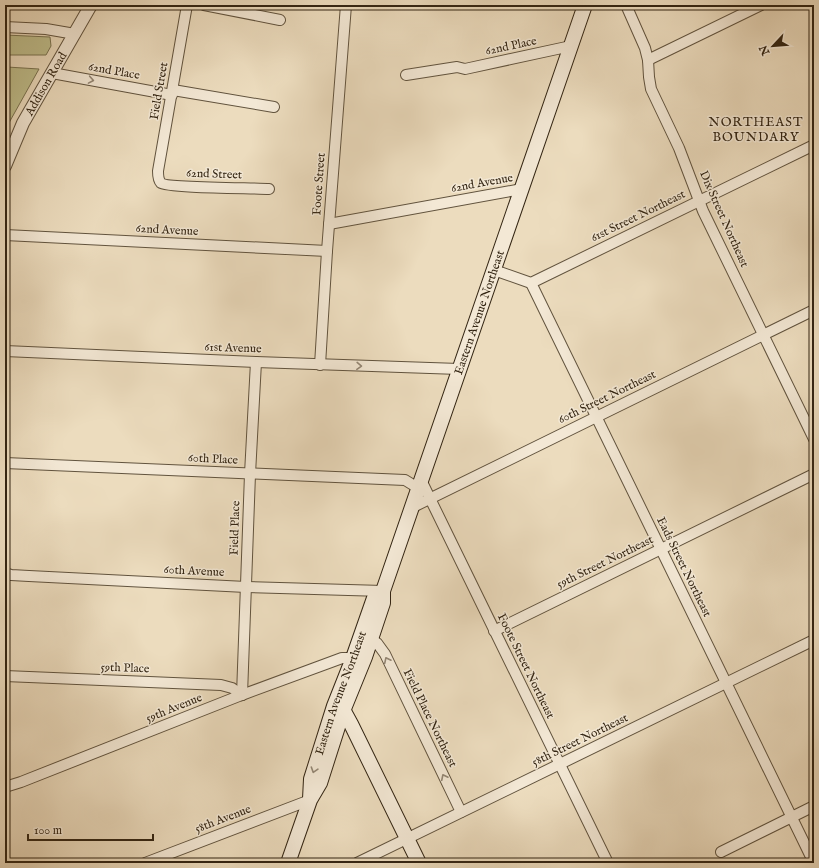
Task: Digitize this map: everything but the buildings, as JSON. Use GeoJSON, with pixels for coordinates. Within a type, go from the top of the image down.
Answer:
{"type":"FeatureCollection","features":[{"type":"Feature","properties":{"kind":"main road","name":"Eastern Avenue Northeast"},"geometry":{"type":"LineString","coordinates":[[573,40],[573,17],[576,5]]}},
{"type":"Feature","properties":{"kind":"main road","name":"Eastern Avenue Northeast"},"geometry":{"type":"LineString","coordinates":[[339,709],[365,657],[371,640],[383,603],[383,591],[419,484],[585,5]]}},
{"type":"Feature","properties":{"kind":"main road","name":"Eastern Avenue Northeast"},"geometry":{"type":"LineString","coordinates":[[288,863],[310,800],[320,783],[353,658],[374,598],[383,591]]}},
{"type":"Feature","properties":{"kind":"main road"},"geometry":{"type":"LineString","coordinates":[[339,709],[345,713],[351,724],[419,863]]}},
{"type":"Feature","properties":{"kind":"street","name":"Addison Road"},"geometry":{"type":"LineString","coordinates":[[5,166],[23,123],[92,5]]}},
{"type":"Feature","properties":{"kind":"street","name":"Field Street"},"geometry":{"type":"LineString","coordinates":[[160,181],[158,175],[187,5]]}},
{"type":"Feature","properties":{"kind":"street"},"geometry":{"type":"LineString","coordinates":[[204,5],[280,20]]}},
{"type":"Feature","properties":{"kind":"street","name":"Foote Street"},"geometry":{"type":"LineString","coordinates":[[320,365],[327,251],[346,5]]}},
{"type":"Feature","properties":{"kind":"street","name":"Dix Street Northeast"},"geometry":{"type":"LineString","coordinates":[[626,5],[645,46],[651,89],[679,148],[699,201],[814,439]]}},
{"type":"Feature","properties":{"kind":"street"},"geometry":{"type":"LineString","coordinates":[[648,60],[761,5]]}},
{"type":"Feature","properties":{"kind":"street"},"geometry":{"type":"LineString","coordinates":[[5,27],[46,29],[75,34]]}},
{"type":"Feature","properties":{"kind":"street","name":"62nd Place"},"geometry":{"type":"LineString","coordinates":[[406,75],[457,67],[465,69],[573,40]]}},
{"type":"Feature","properties":{"kind":"street","name":"62nd Place"},"geometry":{"type":"LineString","coordinates":[[52,73],[172,93],[274,107]]}},
{"type":"Feature","properties":{"kind":"street","name":"61st Street Northeast"},"geometry":{"type":"LineString","coordinates":[[531,283],[814,145]]}},
{"type":"Feature","properties":{"kind":"street","name":"62nd Street"},"geometry":{"type":"LineString","coordinates":[[160,181],[164,184],[180,186],[269,189]]}},
{"type":"Feature","properties":{"kind":"street","name":"62nd Avenue"},"geometry":{"type":"LineString","coordinates":[[329,224],[522,189]]}},
{"type":"Feature","properties":{"kind":"street","name":"62nd Avenue"},"geometry":{"type":"LineString","coordinates":[[5,235],[327,251]]}},
{"type":"Feature","properties":{"kind":"street"},"geometry":{"type":"LineString","coordinates":[[494,270],[531,283]]}},
{"type":"Feature","properties":{"kind":"street","name":"Eads Street Northeast"},"geometry":{"type":"LineString","coordinates":[[531,283],[814,863]]}},
{"type":"Feature","properties":{"kind":"street","name":"60th Street Northeast"},"geometry":{"type":"LineString","coordinates":[[411,508],[814,310]]}},
{"type":"Feature","properties":{"kind":"street","name":"61st Avenue"},"geometry":{"type":"LineString","coordinates":[[5,351],[320,365],[459,369]]}},
{"type":"Feature","properties":{"kind":"street","name":"Field Place"},"geometry":{"type":"LineString","coordinates":[[242,695],[250,474],[256,362]]}},
{"type":"Feature","properties":{"kind":"street","name":"60th Place"},"geometry":{"type":"LineString","coordinates":[[5,463],[405,480],[419,484]]}},
{"type":"Feature","properties":{"kind":"street","name":"59th Street Northeast"},"geometry":{"type":"LineString","coordinates":[[494,630],[814,474]]}},
{"type":"Feature","properties":{"kind":"street","name":"Foote Street Northeast"},"geometry":{"type":"LineString","coordinates":[[419,484],[430,499],[608,863]]}},
{"type":"Feature","properties":{"kind":"street","name":"60th Avenue"},"geometry":{"type":"LineString","coordinates":[[5,573],[11,575],[246,587],[383,591]]}},
{"type":"Feature","properties":{"kind":"street","name":"Field Place Northeast"},"geometry":{"type":"LineString","coordinates":[[371,640],[377,643],[385,654],[461,812]]}},
{"type":"Feature","properties":{"kind":"street","name":"58th Street Northeast"},"geometry":{"type":"LineString","coordinates":[[357,863],[814,640]]}},
{"type":"Feature","properties":{"kind":"street","name":"59th Avenue"},"geometry":{"type":"LineString","coordinates":[[5,787],[242,695],[342,658],[353,658]]}},
{"type":"Feature","properties":{"kind":"street","name":"59th Place"},"geometry":{"type":"LineString","coordinates":[[5,676],[221,685],[232,688],[242,695]]}},
{"type":"Feature","properties":{"kind":"street","name":"58th Avenue"},"geometry":{"type":"LineString","coordinates":[[145,863],[310,800]]}},
{"type":"Feature","properties":{"kind":"street"},"geometry":{"type":"LineString","coordinates":[[720,852],[814,806]]}},
{"type":"Feature","properties":{"kind":"shaded area"},"geometry":{"type":"Polygon","coordinates":[[[5,35],[50,37],[51,46],[46,55],[5,55],[5,35]]]}},
{"type":"Feature","properties":{"kind":"shaded area"},"geometry":{"type":"Polygon","coordinates":[[[5,68],[39,69],[5,132],[5,68]]]}},
{"type":"Feature","properties":{"kind":"district","name":"NORTHEAST BOUNDARY"},"geometry":{"type":"Point","coordinates":[756,130]}}]}
